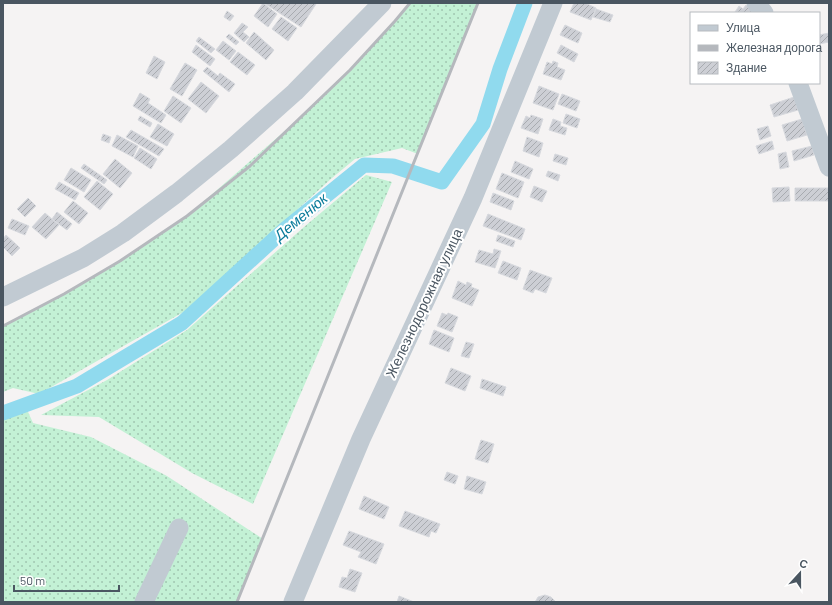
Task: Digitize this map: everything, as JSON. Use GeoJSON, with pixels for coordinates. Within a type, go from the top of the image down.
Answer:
{"type":"FeatureCollection","features":[{"type":"Feature","properties":{"kind":"street"},"geometry":{"type":"LineString","coordinates":[[3,297],[83,258],[124,233],[177,193],[231,149],[295,92],[382,3]]}},
{"type":"Feature","properties":{"kind":"street","name":"Железнодорожная улица"},"geometry":{"type":"LineString","coordinates":[[293,602],[361,440],[473,198],[553,3]]}},
{"type":"Feature","properties":{"kind":"street"},"geometry":{"type":"LineString","coordinates":[[756,3],[763,12]]}},
{"type":"Feature","properties":{"kind":"street"},"geometry":{"type":"LineString","coordinates":[[798,84],[829,167]]}},
{"type":"Feature","properties":{"kind":"street"},"geometry":{"type":"LineString","coordinates":[[144,602],[179,528]]}},
{"type":"Feature","properties":{"kind":"green space"},"geometry":{"type":"Polygon","coordinates":[[[410,3],[478,3],[418,154],[402,148],[355,159],[332,178],[187,310],[39,394],[13,388],[3,392],[3,326],[64,294],[120,261],[187,216],[302,116],[350,70],[410,3]]]}},
{"type":"Feature","properties":{"kind":"green space"},"geometry":{"type":"Polygon","coordinates":[[[366,175],[392,182],[253,504],[192,473],[99,417],[41,415],[107,380],[187,330],[304,227],[366,175]]]}},
{"type":"Feature","properties":{"kind":"green space"},"geometry":{"type":"Polygon","coordinates":[[[25,405],[33,423],[91,437],[167,476],[263,539],[237,602],[3,602],[3,413],[25,405]]]}},
{"type":"Feature","properties":{"kind":"building"},"geometry":{"type":"Polygon","coordinates":[[[263,3],[277,14],[268,27],[254,16],[263,3]]]}},
{"type":"Feature","properties":{"kind":"building"},"geometry":{"type":"Polygon","coordinates":[[[264,3],[315,3],[316,4],[301,27],[264,3]]]}},
{"type":"Feature","properties":{"kind":"building"},"geometry":{"type":"Polygon","coordinates":[[[574,3],[585,3],[596,8],[591,20],[570,12],[574,3]]]}},
{"type":"Feature","properties":{"kind":"building"},"geometry":{"type":"Polygon","coordinates":[[[746,5],[754,10],[753,12],[735,12],[739,6],[743,9],[746,5]]]}},
{"type":"Feature","properties":{"kind":"building"},"geometry":{"type":"Polygon","coordinates":[[[596,9],[613,15],[610,22],[593,17],[596,9]]]}},
{"type":"Feature","properties":{"kind":"building"},"geometry":{"type":"Polygon","coordinates":[[[227,11],[234,16],[230,21],[224,17],[227,11]]]}},
{"type":"Feature","properties":{"kind":"building"},"geometry":{"type":"Polygon","coordinates":[[[281,17],[297,28],[288,41],[272,29],[281,17]]]}},
{"type":"Feature","properties":{"kind":"building"},"geometry":{"type":"Polygon","coordinates":[[[242,23],[248,27],[243,32],[249,37],[244,42],[234,33],[242,23]]]}},
{"type":"Feature","properties":{"kind":"building"},"geometry":{"type":"Polygon","coordinates":[[[565,25],[582,33],[578,43],[560,35],[565,25]]]}},
{"type":"Feature","properties":{"kind":"building"},"geometry":{"type":"Polygon","coordinates":[[[254,32],[274,50],[266,60],[246,43],[254,32]]]}},
{"type":"Feature","properties":{"kind":"building"},"geometry":{"type":"Polygon","coordinates":[[[829,33],[829,42],[820,44],[820,35],[829,33]]]}},
{"type":"Feature","properties":{"kind":"building"},"geometry":{"type":"Polygon","coordinates":[[[229,34],[239,42],[236,45],[226,37],[229,34]]]}},
{"type":"Feature","properties":{"kind":"building"},"geometry":{"type":"Polygon","coordinates":[[[199,37],[215,49],[211,53],[196,41],[199,37]]]}},
{"type":"Feature","properties":{"kind":"building"},"geometry":{"type":"Polygon","coordinates":[[[223,41],[236,51],[229,60],[216,50],[223,41]]]}},
{"type":"Feature","properties":{"kind":"building"},"geometry":{"type":"Polygon","coordinates":[[[196,45],[215,59],[210,66],[192,52],[196,45]]]}},
{"type":"Feature","properties":{"kind":"building"},"geometry":{"type":"Polygon","coordinates":[[[561,45],[578,54],[574,62],[557,53],[561,45]]]}},
{"type":"Feature","properties":{"kind":"building"},"geometry":{"type":"Polygon","coordinates":[[[238,52],[255,65],[247,75],[230,62],[238,52]]]}},
{"type":"Feature","properties":{"kind":"building"},"geometry":{"type":"Polygon","coordinates":[[[154,56],[165,62],[157,79],[146,73],[154,56]]]}},
{"type":"Feature","properties":{"kind":"building"},"geometry":{"type":"Polygon","coordinates":[[[553,61],[558,63],[557,67],[565,70],[561,80],[543,74],[547,62],[552,64],[553,61]]]}},
{"type":"Feature","properties":{"kind":"building"},"geometry":{"type":"Polygon","coordinates":[[[185,63],[197,70],[182,96],[170,89],[185,63]]]}},
{"type":"Feature","properties":{"kind":"building"},"geometry":{"type":"Polygon","coordinates":[[[207,67],[218,76],[220,73],[235,84],[229,92],[203,71],[207,67]]]}},
{"type":"Feature","properties":{"kind":"building"},"geometry":{"type":"Polygon","coordinates":[[[201,82],[219,96],[206,113],[188,99],[201,82]]]}},
{"type":"Feature","properties":{"kind":"building"},"geometry":{"type":"Polygon","coordinates":[[[539,86],[559,94],[553,110],[533,103],[539,86]]]}},
{"type":"Feature","properties":{"kind":"building"},"geometry":{"type":"Polygon","coordinates":[[[140,93],[150,99],[148,103],[166,115],[161,123],[133,106],[140,93]]]}},
{"type":"Feature","properties":{"kind":"building"},"geometry":{"type":"Polygon","coordinates":[[[562,94],[580,101],[576,111],[558,104],[562,94]]]}},
{"type":"Feature","properties":{"kind":"building"},"geometry":{"type":"Polygon","coordinates":[[[173,96],[191,108],[181,123],[164,111],[173,96]]]}},
{"type":"Feature","properties":{"kind":"building"},"geometry":{"type":"Polygon","coordinates":[[[794,97],[798,110],[774,117],[770,105],[794,97]]]}},
{"type":"Feature","properties":{"kind":"building"},"geometry":{"type":"Polygon","coordinates":[[[566,114],[580,119],[577,128],[563,123],[566,114]]]}},
{"type":"Feature","properties":{"kind":"building"},"geometry":{"type":"Polygon","coordinates":[[[531,115],[543,119],[538,134],[521,128],[526,116],[530,118],[531,115]]]}},
{"type":"Feature","properties":{"kind":"building"},"geometry":{"type":"Polygon","coordinates":[[[140,116],[152,123],[150,127],[138,120],[140,116]]]}},
{"type":"Feature","properties":{"kind":"building"},"geometry":{"type":"Polygon","coordinates":[[[553,119],[561,122],[560,126],[567,128],[565,135],[549,130],[553,119]]]}},
{"type":"Feature","properties":{"kind":"building"},"geometry":{"type":"Polygon","coordinates":[[[802,119],[807,135],[787,141],[782,125],[802,119]]]}},
{"type":"Feature","properties":{"kind":"building"},"geometry":{"type":"Polygon","coordinates":[[[158,124],[174,134],[167,146],[150,137],[158,124]]]}},
{"type":"Feature","properties":{"kind":"building"},"geometry":{"type":"Polygon","coordinates":[[[768,126],[771,136],[760,140],[757,129],[768,126]]]}},
{"type":"Feature","properties":{"kind":"building"},"geometry":{"type":"Polygon","coordinates":[[[131,130],[164,149],[159,156],[126,137],[131,130]]]}},
{"type":"Feature","properties":{"kind":"building"},"geometry":{"type":"Polygon","coordinates":[[[103,134],[111,137],[109,143],[101,140],[103,134]]]}},
{"type":"Feature","properties":{"kind":"building"},"geometry":{"type":"Polygon","coordinates":[[[117,135],[138,146],[133,157],[112,146],[117,135]]]}},
{"type":"Feature","properties":{"kind":"building"},"geometry":{"type":"Polygon","coordinates":[[[527,137],[543,143],[539,157],[523,151],[527,137]]]}},
{"type":"Feature","properties":{"kind":"building"},"geometry":{"type":"Polygon","coordinates":[[[772,141],[774,149],[759,154],[756,146],[772,141]]]}},
{"type":"Feature","properties":{"kind":"building"},"geometry":{"type":"Polygon","coordinates":[[[812,146],[814,155],[794,161],[792,151],[812,146]]]}},
{"type":"Feature","properties":{"kind":"building"},"geometry":{"type":"Polygon","coordinates":[[[140,148],[157,159],[151,169],[134,158],[140,148]]]}},
{"type":"Feature","properties":{"kind":"building"},"geometry":{"type":"Polygon","coordinates":[[[786,152],[789,167],[780,169],[778,154],[786,152]]]}},
{"type":"Feature","properties":{"kind":"building"},"geometry":{"type":"Polygon","coordinates":[[[555,154],[568,158],[566,165],[553,161],[555,154]]]}},
{"type":"Feature","properties":{"kind":"building"},"geometry":{"type":"Polygon","coordinates":[[[115,159],[132,173],[120,188],[103,174],[115,159]]]}},
{"type":"Feature","properties":{"kind":"building"},"geometry":{"type":"Polygon","coordinates":[[[515,161],[533,169],[529,179],[511,172],[515,161]]]}},
{"type":"Feature","properties":{"kind":"building"},"geometry":{"type":"Polygon","coordinates":[[[84,164],[107,180],[104,184],[81,168],[84,164]]]}},
{"type":"Feature","properties":{"kind":"building"},"geometry":{"type":"Polygon","coordinates":[[[71,168],[91,180],[84,192],[64,180],[71,168]]]}},
{"type":"Feature","properties":{"kind":"building"},"geometry":{"type":"Polygon","coordinates":[[[548,171],[560,175],[558,181],[546,176],[548,171]]]}},
{"type":"Feature","properties":{"kind":"building"},"geometry":{"type":"Polygon","coordinates":[[[502,173],[524,182],[518,198],[496,189],[502,173]]]}},
{"type":"Feature","properties":{"kind":"building"},"geometry":{"type":"Polygon","coordinates":[[[97,181],[113,194],[100,210],[84,197],[97,181]]]}},
{"type":"Feature","properties":{"kind":"building"},"geometry":{"type":"Polygon","coordinates":[[[59,182],[79,193],[75,200],[55,189],[59,182]]]}},
{"type":"Feature","properties":{"kind":"building"},"geometry":{"type":"Polygon","coordinates":[[[534,186],[547,191],[542,202],[530,197],[534,186]]]}},
{"type":"Feature","properties":{"kind":"building"},"geometry":{"type":"Polygon","coordinates":[[[789,187],[790,201],[773,202],[772,188],[789,187]]]}},
{"type":"Feature","properties":{"kind":"building"},"geometry":{"type":"Polygon","coordinates":[[[795,188],[829,188],[829,201],[795,201],[795,188]]]}},
{"type":"Feature","properties":{"kind":"building"},"geometry":{"type":"Polygon","coordinates":[[[493,193],[514,201],[511,210],[490,202],[493,193]]]}},
{"type":"Feature","properties":{"kind":"building"},"geometry":{"type":"Polygon","coordinates":[[[28,198],[36,206],[25,217],[17,209],[28,198]]]}},
{"type":"Feature","properties":{"kind":"building"},"geometry":{"type":"Polygon","coordinates":[[[73,201],[88,213],[79,224],[64,212],[73,201]]]}},
{"type":"Feature","properties":{"kind":"building"},"geometry":{"type":"Polygon","coordinates":[[[57,212],[72,224],[67,230],[52,219],[57,212]]]}},
{"type":"Feature","properties":{"kind":"building"},"geometry":{"type":"Polygon","coordinates":[[[45,213],[59,225],[46,239],[32,227],[45,213]]]}},
{"type":"Feature","properties":{"kind":"building"},"geometry":{"type":"Polygon","coordinates":[[[488,214],[525,229],[521,240],[483,226],[488,214]]]}},
{"type":"Feature","properties":{"kind":"building"},"geometry":{"type":"Polygon","coordinates":[[[12,219],[29,226],[25,235],[8,228],[12,219]]]}},
{"type":"Feature","properties":{"kind":"building"},"geometry":{"type":"Polygon","coordinates":[[[6,235],[20,248],[12,256],[3,247],[3,239],[6,235]]]}},
{"type":"Feature","properties":{"kind":"building"},"geometry":{"type":"Polygon","coordinates":[[[498,235],[515,241],[513,247],[496,241],[498,235]]]}},
{"type":"Feature","properties":{"kind":"building"},"geometry":{"type":"Polygon","coordinates":[[[494,249],[501,251],[495,268],[475,262],[479,250],[493,254],[494,249]]]}},
{"type":"Feature","properties":{"kind":"building"},"geometry":{"type":"Polygon","coordinates":[[[503,261],[521,268],[517,280],[498,273],[503,261]]]}},
{"type":"Feature","properties":{"kind":"building"},"geometry":{"type":"Polygon","coordinates":[[[530,270],[552,278],[546,293],[535,289],[533,293],[523,289],[530,270]]]}},
{"type":"Feature","properties":{"kind":"building"},"geometry":{"type":"Polygon","coordinates":[[[458,281],[466,285],[467,282],[472,284],[471,287],[479,290],[472,306],[452,298],[458,281]]]}},
{"type":"Feature","properties":{"kind":"building"},"geometry":{"type":"Polygon","coordinates":[[[442,313],[447,315],[448,313],[458,317],[452,332],[437,326],[442,313]]]}},
{"type":"Feature","properties":{"kind":"building"},"geometry":{"type":"Polygon","coordinates":[[[434,330],[454,338],[449,352],[429,344],[434,330]]]}},
{"type":"Feature","properties":{"kind":"building"},"geometry":{"type":"Polygon","coordinates":[[[466,342],[474,344],[469,358],[461,356],[466,342]]]}},
{"type":"Feature","properties":{"kind":"building"},"geometry":{"type":"Polygon","coordinates":[[[451,368],[471,376],[465,391],[445,383],[451,368]]]}},
{"type":"Feature","properties":{"kind":"building"},"geometry":{"type":"Polygon","coordinates":[[[482,379],[506,387],[503,396],[480,388],[482,379]]]}},
{"type":"Feature","properties":{"kind":"building"},"geometry":{"type":"Polygon","coordinates":[[[481,440],[494,444],[488,463],[475,459],[481,440]]]}},
{"type":"Feature","properties":{"kind":"building"},"geometry":{"type":"Polygon","coordinates":[[[447,472],[458,476],[455,484],[444,480],[447,472]]]}},
{"type":"Feature","properties":{"kind":"building"},"geometry":{"type":"Polygon","coordinates":[[[467,476],[486,482],[482,494],[464,489],[467,476]]]}},
{"type":"Feature","properties":{"kind":"building"},"geometry":{"type":"Polygon","coordinates":[[[364,496],[389,507],[384,519],[359,509],[364,496]]]}},
{"type":"Feature","properties":{"kind":"building"},"geometry":{"type":"Polygon","coordinates":[[[405,511],[440,524],[436,533],[431,531],[429,537],[399,526],[405,511]]]}},
{"type":"Feature","properties":{"kind":"building"},"geometry":{"type":"Polygon","coordinates":[[[349,531],[384,544],[376,564],[358,557],[361,552],[343,545],[349,531]]]}},
{"type":"Feature","properties":{"kind":"building"},"geometry":{"type":"Polygon","coordinates":[[[350,569],[362,573],[355,592],[339,587],[342,577],[347,578],[350,569]]]}},
{"type":"Feature","properties":{"kind":"building"},"geometry":{"type":"Polygon","coordinates":[[[545,595],[551,597],[556,602],[535,602],[538,597],[545,595]]]}},
{"type":"Feature","properties":{"kind":"building"},"geometry":{"type":"Polygon","coordinates":[[[399,596],[414,602],[397,602],[399,596]]]}},
{"type":"Feature","properties":{"kind":"waterway","name":"Деменюк"},"geometry":{"type":"LineString","coordinates":[[3,413],[77,386],[182,323],[285,229],[364,165],[393,166],[442,182],[483,124],[500,69],[525,3]]}},
{"type":"Feature","properties":{"kind":"railway"},"geometry":{"type":"LineString","coordinates":[[3,326],[64,294],[120,261],[187,216],[250,166],[350,70],[410,3]]}},
{"type":"Feature","properties":{"kind":"railway"},"geometry":{"type":"LineString","coordinates":[[237,602],[478,3]]}}]}
